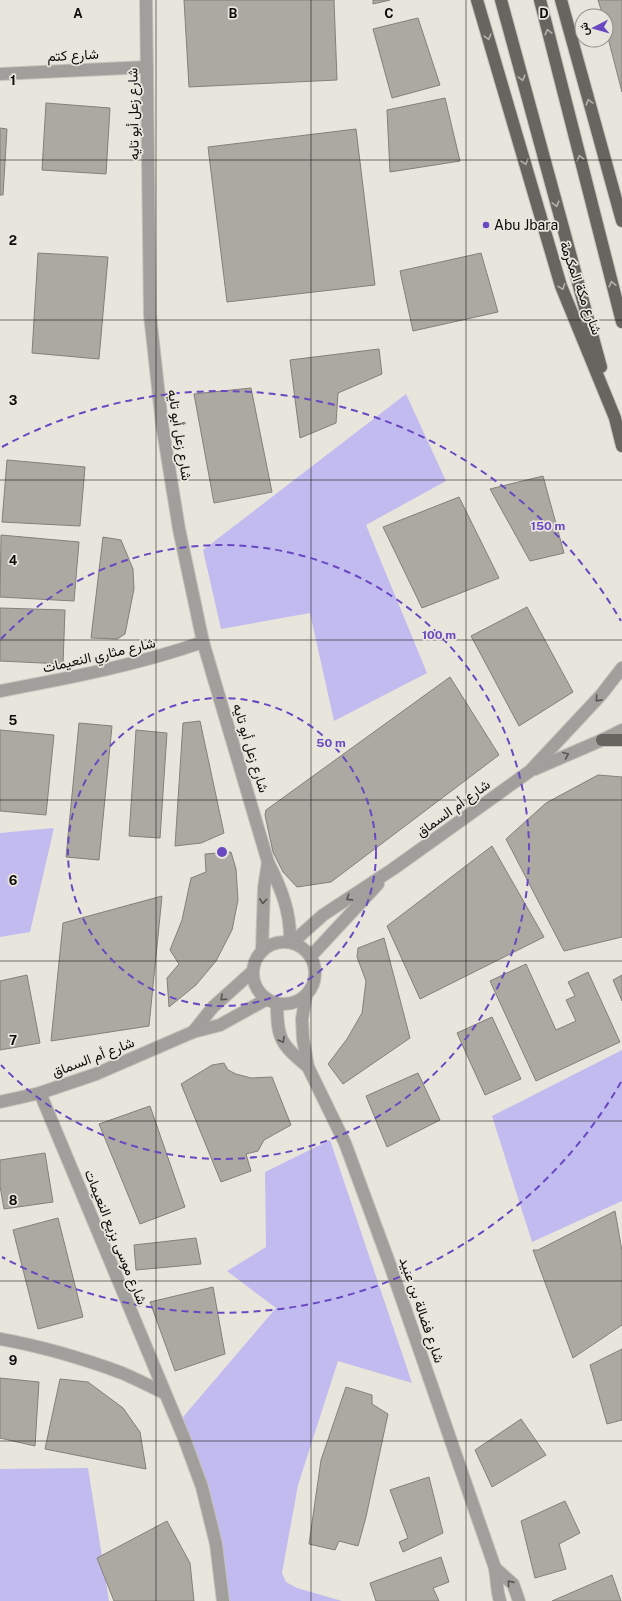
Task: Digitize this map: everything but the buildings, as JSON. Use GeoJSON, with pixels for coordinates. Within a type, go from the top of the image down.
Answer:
{"type":"FeatureCollection","features":[{"type":"Feature","properties":{"kind":"main road","name":"شارع مكة المكرمة"},"geometry":{"type":"LineString","coordinates":[[478,0],[561,286],[615,418],[622,446]]}},
{"type":"Feature","properties":{"kind":"main road"},"geometry":{"type":"LineString","coordinates":[[501,0],[615,418]]}},
{"type":"Feature","properties":{"kind":"main road","name":"شارع مكة المكرمة"},"geometry":{"type":"LineString","coordinates":[[540,0],[622,322]]}},
{"type":"Feature","properties":{"kind":"main road"},"geometry":{"type":"LineString","coordinates":[[561,0],[622,221]]}},
{"type":"Feature","properties":{"kind":"main road"},"geometry":{"type":"LineString","coordinates":[[602,740],[622,740]]}},
{"type":"Feature","properties":{"kind":"street","name":"شارع زعل أبو تايه"},"geometry":{"type":"LineString","coordinates":[[146,0],[150,315],[162,424],[180,529],[203,642],[268,862],[278,881],[286,902],[292,942]]}},
{"type":"Feature","properties":{"kind":"street","name":"شارع كتم"},"geometry":{"type":"LineString","coordinates":[[0,74],[147,67]]}},
{"type":"Feature","properties":{"kind":"street","name":"شارع مثاري النعيمات"},"geometry":{"type":"LineString","coordinates":[[0,691],[126,666],[167,655],[203,642]]}},
{"type":"Feature","properties":{"kind":"street","name":"شارع أم السماق"},"geometry":{"type":"LineString","coordinates":[[292,942],[323,915],[393,869],[530,771],[601,696],[622,668]]}},
{"type":"Feature","properties":{"kind":"street","name":"شارع أم السماق"},"geometry":{"type":"LineString","coordinates":[[530,771],[622,730]]}},
{"type":"Feature","properties":{"kind":"street","name":"شارع زعل أبو تايه"},"geometry":{"type":"LineString","coordinates":[[262,951],[264,888],[268,862]]}},
{"type":"Feature","properties":{"kind":"street","name":"شارع أم السماق"},"geometry":{"type":"LineString","coordinates":[[311,956],[393,869]]}},
{"type":"Feature","properties":{"kind":"street"},"geometry":{"type":"LineString","coordinates":[[292,942],[306,950],[311,956],[315,966],[315,977],[312,987],[306,996],[291,1004],[272,1002],[259,992],[254,983],[252,972],[257,957],[262,951],[275,943],[292,942]]}},
{"type":"Feature","properties":{"kind":"street","name":"شارع أم السماق"},"geometry":{"type":"LineString","coordinates":[[193,1032],[213,1007],[252,972]]}},
{"type":"Feature","properties":{"kind":"street","name":"شارع فضالة بن عبيد"},"geometry":{"type":"LineString","coordinates":[[306,996],[302,1019],[303,1039],[308,1067],[348,1150],[390,1265],[495,1568],[500,1601]]}},
{"type":"Feature","properties":{"kind":"street","name":"شارع أم السماق"},"geometry":{"type":"LineString","coordinates":[[0,1102],[40,1093],[96,1074],[193,1032],[220,1024],[272,1002]]}},
{"type":"Feature","properties":{"kind":"street","name":"شارع فضالة بن عبيد"},"geometry":{"type":"LineString","coordinates":[[272,1002],[278,1032],[283,1042],[290,1052],[308,1067]]}},
{"type":"Feature","properties":{"kind":"street","name":"شارع موسى بزيع النعيمات"},"geometry":{"type":"LineString","coordinates":[[40,1093],[184,1438],[202,1487],[216,1544],[223,1601]]}},
{"type":"Feature","properties":{"kind":"street"},"geometry":{"type":"LineString","coordinates":[[0,1339],[65,1356],[122,1374],[164,1393]]}},
{"type":"Feature","properties":{"kind":"street","name":"شارع فضالة بن عبيد"},"geometry":{"type":"LineString","coordinates":[[495,1568],[513,1584],[519,1601]]}},
{"type":"Feature","properties":{"kind":"shaded area"},"geometry":{"type":"Polygon","coordinates":[[[406,394],[446,481],[366,525],[427,673],[334,721],[310,613],[221,629],[203,550],[406,394]]]}},
{"type":"Feature","properties":{"kind":"shaded area"},"geometry":{"type":"Polygon","coordinates":[[[54,828],[30,932],[0,937],[0,833],[54,828]]]}},
{"type":"Feature","properties":{"kind":"shaded area"},"geometry":{"type":"Polygon","coordinates":[[[622,1050],[622,1201],[532,1242],[492,1116],[622,1050]]]}},
{"type":"Feature","properties":{"kind":"shaded area"},"geometry":{"type":"Polygon","coordinates":[[[330,1140],[412,1383],[338,1361],[298,1485],[282,1573],[286,1582],[297,1588],[342,1601],[227,1601],[183,1417],[276,1308],[227,1271],[266,1247],[265,1172],[330,1140]]]}},
{"type":"Feature","properties":{"kind":"shaded area"},"geometry":{"type":"Polygon","coordinates":[[[88,1468],[109,1601],[0,1601],[0,1469],[88,1468]]]}},
{"type":"Feature","properties":{"kind":"place","name":"Abu Jbara"},"geometry":{"type":"Point","coordinates":[486,225]}}]}
